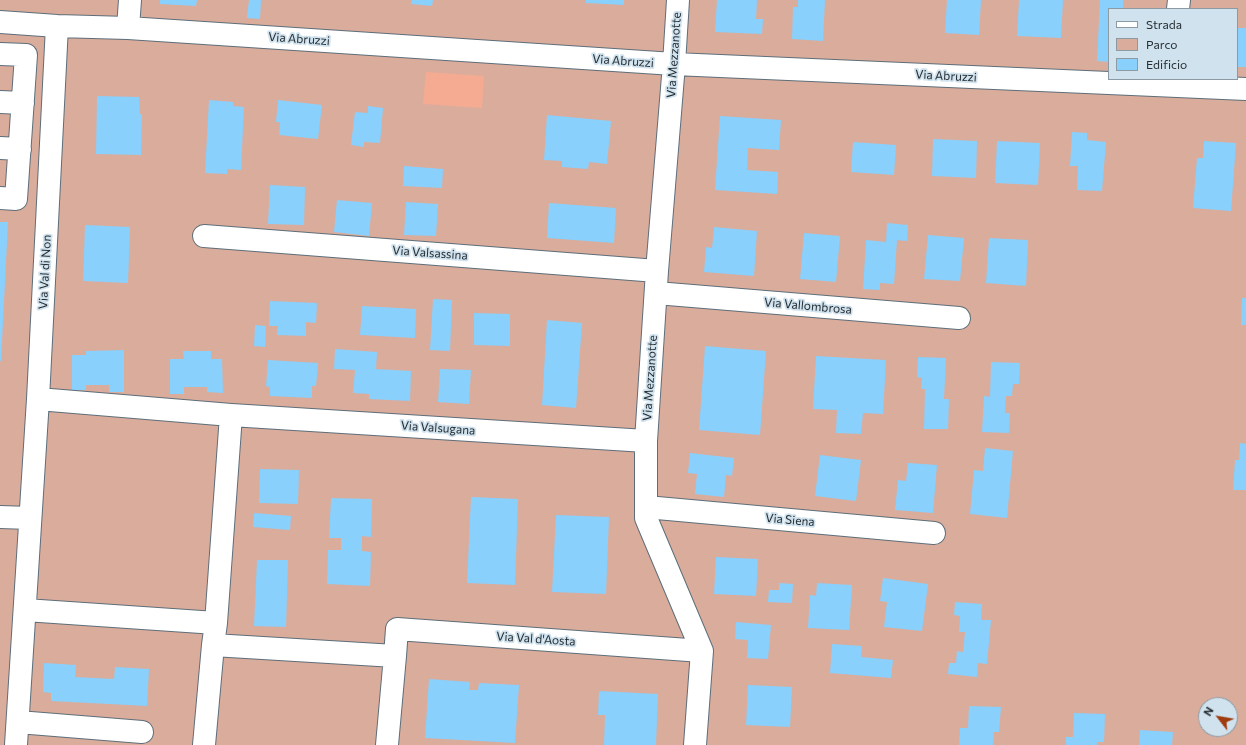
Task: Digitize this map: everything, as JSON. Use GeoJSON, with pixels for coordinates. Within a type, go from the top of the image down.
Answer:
{"type":"FeatureCollection","features":[{"type":"Feature","properties":{"kind":"street"},"geometry":{"type":"LineString","coordinates":[[128,28],[130,0]]}},
{"type":"Feature","properties":{"kind":"street","name":"Via Mezzanotte"},"geometry":{"type":"LineString","coordinates":[[678,0],[657,271],[646,441],[646,518],[702,651],[695,745]]}},
{"type":"Feature","properties":{"kind":"street","name":"Via Abruzzi"},"geometry":{"type":"LineString","coordinates":[[0,22],[57,26],[128,28],[674,64],[1171,83],[1246,89]]}},
{"type":"Feature","properties":{"kind":"street","name":"Via Val di Non"},"geometry":{"type":"LineString","coordinates":[[16,745],[12,718],[25,610],[38,399],[57,26]]}},
{"type":"Feature","properties":{"kind":"street"},"geometry":{"type":"LineString","coordinates":[[0,54],[26,55],[23,103],[10,148],[8,198],[48,201]]}},
{"type":"Feature","properties":{"kind":"street"},"geometry":{"type":"LineString","coordinates":[[0,102],[23,103]]}},
{"type":"Feature","properties":{"kind":"street","name":"Via Valsassina"},"geometry":{"type":"LineString","coordinates":[[204,236],[657,271]]}},
{"type":"Feature","properties":{"kind":"street","name":"Via Vallombrosa"},"geometry":{"type":"LineString","coordinates":[[656,293],[960,318]]}},
{"type":"Feature","properties":{"kind":"street","name":"Via Valsugana"},"geometry":{"type":"LineString","coordinates":[[38,399],[231,415],[646,441]]}},
{"type":"Feature","properties":{"kind":"street"},"geometry":{"type":"LineString","coordinates":[[204,745],[216,623],[231,415]]}},
{"type":"Feature","properties":{"kind":"street","name":"Via Siena"},"geometry":{"type":"LineString","coordinates":[[646,507],[934,533]]}},
{"type":"Feature","properties":{"kind":"street"},"geometry":{"type":"LineString","coordinates":[[0,517],[30,518]]}},
{"type":"Feature","properties":{"kind":"street"},"geometry":{"type":"LineString","coordinates":[[25,610],[216,623]]}},
{"type":"Feature","properties":{"kind":"street","name":"Via Val d'Aosta"},"geometry":{"type":"LineString","coordinates":[[395,656],[397,629],[702,651]]}},
{"type":"Feature","properties":{"kind":"street"},"geometry":{"type":"LineString","coordinates":[[213,645],[395,656],[387,745]]}},
{"type":"Feature","properties":{"kind":"street"},"geometry":{"type":"LineString","coordinates":[[12,718],[142,732]]}},
{"type":"Feature","properties":{"kind":"green space"},"geometry":{"type":"Polygon","coordinates":[[[0,0],[1246,0],[1246,745],[0,745],[0,0]]]}},
{"type":"Feature","properties":{"kind":"shaded area"},"geometry":{"type":"Polygon","coordinates":[[[426,72],[484,76],[482,108],[423,104],[426,72]]]}},
{"type":"Feature","properties":{"kind":"building"},"geometry":{"type":"Polygon","coordinates":[[[160,0],[197,0],[196,6],[160,4],[160,0]]]}},
{"type":"Feature","properties":{"kind":"building"},"geometry":{"type":"Polygon","coordinates":[[[249,0],[261,0],[260,19],[247,18],[249,0]]]}},
{"type":"Feature","properties":{"kind":"building"},"geometry":{"type":"Polygon","coordinates":[[[412,0],[433,0],[432,6],[411,4],[412,0]]]}},
{"type":"Feature","properties":{"kind":"building"},"geometry":{"type":"Polygon","coordinates":[[[586,0],[624,0],[624,5],[586,3],[586,0]]]}},
{"type":"Feature","properties":{"kind":"building"},"geometry":{"type":"Polygon","coordinates":[[[717,0],[757,0],[756,19],[763,19],[762,34],[715,32],[717,0]]]}},
{"type":"Feature","properties":{"kind":"building"},"geometry":{"type":"Polygon","coordinates":[[[798,0],[825,0],[823,41],[792,39],[793,7],[798,7],[798,0]]]}},
{"type":"Feature","properties":{"kind":"building"},"geometry":{"type":"Polygon","coordinates":[[[947,0],[981,0],[979,35],[945,33],[947,0]]]}},
{"type":"Feature","properties":{"kind":"building"},"geometry":{"type":"Polygon","coordinates":[[[1019,0],[1063,0],[1061,38],[1017,36],[1019,0]]]}},
{"type":"Feature","properties":{"kind":"building"},"geometry":{"type":"Polygon","coordinates":[[[1100,0],[1123,0],[1123,8],[1108,8],[1108,62],[1097,61],[1100,0]]]}},
{"type":"Feature","properties":{"kind":"building"},"geometry":{"type":"Polygon","coordinates":[[[1238,28],[1246,28],[1246,67],[1238,67],[1238,28]]]}},
{"type":"Feature","properties":{"kind":"building"},"geometry":{"type":"Polygon","coordinates":[[[97,96],[139,97],[140,114],[142,114],[141,155],[96,154],[97,96]]]}},
{"type":"Feature","properties":{"kind":"building"},"geometry":{"type":"Polygon","coordinates":[[[209,100],[233,102],[233,106],[244,107],[241,170],[227,169],[227,174],[205,173],[209,100]]]}},
{"type":"Feature","properties":{"kind":"building"},"geometry":{"type":"Polygon","coordinates":[[[278,100],[322,105],[318,139],[279,135],[280,122],[276,122],[278,100]]]}},
{"type":"Feature","properties":{"kind":"building"},"geometry":{"type":"Polygon","coordinates":[[[368,106],[383,108],[380,143],[364,142],[364,147],[351,145],[355,112],[368,113],[368,106]]]}},
{"type":"Feature","properties":{"kind":"building"},"geometry":{"type":"Polygon","coordinates":[[[547,115],[611,121],[607,164],[589,162],[588,169],[562,167],[562,161],[544,160],[547,115]]]}},
{"type":"Feature","properties":{"kind":"building"},"geometry":{"type":"Polygon","coordinates":[[[720,116],[781,120],[779,150],[748,148],[747,170],[778,172],[777,194],[715,190],[720,116]]]}},
{"type":"Feature","properties":{"kind":"building"},"geometry":{"type":"Polygon","coordinates":[[[1072,132],[1087,133],[1087,140],[1106,142],[1102,191],[1077,190],[1078,166],[1070,166],[1072,132]]]}},
{"type":"Feature","properties":{"kind":"building"},"geometry":{"type":"Polygon","coordinates":[[[933,139],[977,141],[976,178],[932,176],[933,139]]]}},
{"type":"Feature","properties":{"kind":"building"},"geometry":{"type":"Polygon","coordinates":[[[997,141],[1040,143],[1038,185],[995,183],[997,141]]]}},
{"type":"Feature","properties":{"kind":"building"},"geometry":{"type":"Polygon","coordinates":[[[1204,141],[1236,143],[1231,211],[1193,208],[1197,158],[1203,158],[1204,141]]]}},
{"type":"Feature","properties":{"kind":"building"},"geometry":{"type":"Polygon","coordinates":[[[853,142],[896,145],[894,175],[851,172],[853,142]]]}},
{"type":"Feature","properties":{"kind":"building"},"geometry":{"type":"Polygon","coordinates":[[[404,166],[443,169],[442,188],[403,186],[404,166]]]}},
{"type":"Feature","properties":{"kind":"building"},"geometry":{"type":"Polygon","coordinates":[[[270,185],[305,187],[304,225],[268,224],[270,185]]]}},
{"type":"Feature","properties":{"kind":"building"},"geometry":{"type":"Polygon","coordinates":[[[337,200],[372,203],[369,236],[334,232],[337,200]]]}},
{"type":"Feature","properties":{"kind":"building"},"geometry":{"type":"Polygon","coordinates":[[[406,202],[438,204],[436,236],[404,235],[406,202]]]}},
{"type":"Feature","properties":{"kind":"building"},"geometry":{"type":"Polygon","coordinates":[[[549,203],[616,208],[614,243],[547,238],[549,203]]]}},
{"type":"Feature","properties":{"kind":"building"},"geometry":{"type":"Polygon","coordinates":[[[0,222],[8,222],[1,361],[0,361],[0,222]]]}},
{"type":"Feature","properties":{"kind":"building"},"geometry":{"type":"Polygon","coordinates":[[[887,223],[908,225],[907,241],[897,240],[894,284],[880,283],[880,290],[863,289],[866,240],[886,242],[887,223]]]}},
{"type":"Feature","properties":{"kind":"building"},"geometry":{"type":"Polygon","coordinates":[[[85,225],[130,227],[128,283],[83,281],[85,225]]]}},
{"type":"Feature","properties":{"kind":"building"},"geometry":{"type":"Polygon","coordinates":[[[714,227],[757,231],[754,276],[704,272],[706,247],[712,248],[714,227]]]}},
{"type":"Feature","properties":{"kind":"building"},"geometry":{"type":"Polygon","coordinates":[[[804,233],[840,236],[836,282],[800,279],[804,233]]]}},
{"type":"Feature","properties":{"kind":"building"},"geometry":{"type":"Polygon","coordinates":[[[928,235],[964,238],[960,281],[924,279],[928,235]]]}},
{"type":"Feature","properties":{"kind":"building"},"geometry":{"type":"Polygon","coordinates":[[[989,238],[1028,240],[1026,286],[986,283],[989,238]]]}},
{"type":"Feature","properties":{"kind":"building"},"geometry":{"type":"Polygon","coordinates":[[[1242,298],[1246,298],[1246,325],[1241,325],[1242,298]]]}},
{"type":"Feature","properties":{"kind":"building"},"geometry":{"type":"Polygon","coordinates":[[[433,299],[452,300],[450,351],[430,350],[433,299]]]}},
{"type":"Feature","properties":{"kind":"building"},"geometry":{"type":"Polygon","coordinates":[[[270,301],[317,303],[316,323],[306,322],[306,336],[277,335],[278,326],[269,326],[270,301]]]}},
{"type":"Feature","properties":{"kind":"building"},"geometry":{"type":"Polygon","coordinates":[[[362,306],[416,309],[415,338],[360,335],[362,306]]]}},
{"type":"Feature","properties":{"kind":"building"},"geometry":{"type":"Polygon","coordinates":[[[474,313],[510,314],[510,346],[474,345],[474,313]]]}},
{"type":"Feature","properties":{"kind":"building"},"geometry":{"type":"Polygon","coordinates":[[[547,320],[582,323],[576,408],[542,405],[547,320]]]}},
{"type":"Feature","properties":{"kind":"building"},"geometry":{"type":"Polygon","coordinates":[[[255,325],[266,326],[265,347],[254,346],[255,325]]]}},
{"type":"Feature","properties":{"kind":"building"},"geometry":{"type":"Polygon","coordinates":[[[705,346],[766,351],[760,435],[699,430],[705,346]]]}},
{"type":"Feature","properties":{"kind":"building"},"geometry":{"type":"Polygon","coordinates":[[[335,349],[377,352],[376,369],[411,371],[410,401],[369,399],[369,394],[353,393],[355,370],[334,369],[335,349]]]}},
{"type":"Feature","properties":{"kind":"building"},"geometry":{"type":"Polygon","coordinates":[[[124,350],[124,392],[109,392],[109,385],[86,385],[86,390],[72,390],[72,355],[86,355],[86,351],[124,350]]]}},
{"type":"Feature","properties":{"kind":"building"},"geometry":{"type":"Polygon","coordinates":[[[183,351],[211,351],[211,359],[222,359],[223,393],[207,392],[207,387],[184,387],[184,394],[170,394],[170,359],[184,359],[183,351]]]}},
{"type":"Feature","properties":{"kind":"building"},"geometry":{"type":"Polygon","coordinates":[[[816,356],[886,360],[883,414],[863,413],[861,434],[836,433],[837,410],[813,409],[816,356]]]}},
{"type":"Feature","properties":{"kind":"building"},"geometry":{"type":"Polygon","coordinates":[[[918,357],[946,358],[944,399],[949,399],[948,429],[924,429],[925,389],[921,389],[922,378],[917,377],[918,357]]]}},
{"type":"Feature","properties":{"kind":"building"},"geometry":{"type":"Polygon","coordinates":[[[268,360],[318,363],[316,386],[312,386],[312,398],[270,396],[270,387],[266,386],[268,360]]]}},
{"type":"Feature","properties":{"kind":"building"},"geometry":{"type":"Polygon","coordinates":[[[991,362],[1020,363],[1019,384],[1013,384],[1012,396],[1006,396],[1005,413],[1010,413],[1009,433],[982,432],[984,396],[990,397],[991,362]]]}},
{"type":"Feature","properties":{"kind":"building"},"geometry":{"type":"Polygon","coordinates":[[[440,369],[471,370],[469,404],[438,402],[440,369]]]}},
{"type":"Feature","properties":{"kind":"building"},"geometry":{"type":"Polygon","coordinates":[[[1240,443],[1246,444],[1246,490],[1233,490],[1235,460],[1239,460],[1240,443]]]}},
{"type":"Feature","properties":{"kind":"building"},"geometry":{"type":"Polygon","coordinates":[[[985,448],[1013,451],[1007,518],[970,514],[974,470],[983,471],[985,448]]]}},
{"type":"Feature","properties":{"kind":"building"},"geometry":{"type":"Polygon","coordinates":[[[690,453],[734,458],[732,476],[726,475],[724,497],[695,494],[697,474],[688,473],[690,453]]]}},
{"type":"Feature","properties":{"kind":"building"},"geometry":{"type":"Polygon","coordinates":[[[820,455],[861,460],[856,501],[815,496],[820,455]]]}},
{"type":"Feature","properties":{"kind":"building"},"geometry":{"type":"Polygon","coordinates":[[[908,463],[937,465],[933,513],[895,510],[898,480],[906,481],[908,463]]]}},
{"type":"Feature","properties":{"kind":"building"},"geometry":{"type":"Polygon","coordinates":[[[260,469],[299,470],[298,504],[259,503],[260,469]]]}},
{"type":"Feature","properties":{"kind":"building"},"geometry":{"type":"Polygon","coordinates":[[[471,497],[518,499],[515,585],[467,583],[471,497]]]}},
{"type":"Feature","properties":{"kind":"building"},"geometry":{"type":"Polygon","coordinates":[[[331,498],[372,499],[371,537],[362,536],[362,551],[371,552],[370,586],[327,584],[328,550],[341,550],[341,538],[329,538],[331,498]]]}},
{"type":"Feature","properties":{"kind":"building"},"geometry":{"type":"Polygon","coordinates":[[[254,513],[291,516],[290,530],[253,527],[254,513]]]}},
{"type":"Feature","properties":{"kind":"building"},"geometry":{"type":"Polygon","coordinates":[[[556,515],[609,517],[606,594],[552,592],[556,515]]]}},
{"type":"Feature","properties":{"kind":"building"},"geometry":{"type":"Polygon","coordinates":[[[716,557],[758,559],[756,596],[714,594],[716,557]]]}},
{"type":"Feature","properties":{"kind":"building"},"geometry":{"type":"Polygon","coordinates":[[[257,560],[288,560],[286,627],[254,626],[257,560]]]}},
{"type":"Feature","properties":{"kind":"building"},"geometry":{"type":"Polygon","coordinates":[[[883,578],[928,584],[922,631],[884,627],[887,602],[880,601],[883,578]]]}},
{"type":"Feature","properties":{"kind":"building"},"geometry":{"type":"Polygon","coordinates":[[[779,583],[793,584],[792,603],[768,602],[769,590],[779,590],[779,583]]]}},
{"type":"Feature","properties":{"kind":"building"},"geometry":{"type":"Polygon","coordinates":[[[817,583],[852,585],[849,630],[808,628],[810,595],[816,596],[817,583]]]}},
{"type":"Feature","properties":{"kind":"building"},"geometry":{"type":"Polygon","coordinates":[[[955,602],[982,604],[981,620],[991,620],[987,664],[978,663],[977,677],[948,674],[949,663],[956,663],[957,651],[963,652],[965,632],[959,632],[960,616],[954,615],[955,602]]]}},
{"type":"Feature","properties":{"kind":"building"},"geometry":{"type":"Polygon","coordinates":[[[736,622],[771,625],[768,659],[747,658],[748,640],[735,639],[736,622]]]}},
{"type":"Feature","properties":{"kind":"building"},"geometry":{"type":"Polygon","coordinates":[[[832,644],[862,646],[861,657],[893,660],[891,678],[830,673],[832,644]]]}},
{"type":"Feature","properties":{"kind":"building"},"geometry":{"type":"Polygon","coordinates":[[[44,663],[76,665],[75,677],[114,679],[115,667],[149,669],[147,706],[51,701],[51,693],[43,692],[44,663]]]}},
{"type":"Feature","properties":{"kind":"building"},"geometry":{"type":"Polygon","coordinates":[[[429,679],[470,682],[469,690],[478,690],[479,683],[519,685],[515,743],[425,738],[429,679]]]}},
{"type":"Feature","properties":{"kind":"building"},"geometry":{"type":"Polygon","coordinates":[[[748,685],[792,687],[790,727],[746,725],[748,685]]]}},
{"type":"Feature","properties":{"kind":"building"},"geometry":{"type":"Polygon","coordinates":[[[599,691],[658,694],[656,745],[604,745],[605,715],[598,715],[599,691]]]}},
{"type":"Feature","properties":{"kind":"building"},"geometry":{"type":"Polygon","coordinates":[[[969,706],[1001,707],[999,732],[994,732],[993,745],[959,745],[960,728],[968,728],[969,706]]]}},
{"type":"Feature","properties":{"kind":"building"},"geometry":{"type":"Polygon","coordinates":[[[1074,713],[1105,714],[1104,742],[1097,742],[1097,745],[1066,745],[1066,737],[1073,737],[1074,713]]]}},
{"type":"Feature","properties":{"kind":"building"},"geometry":{"type":"Polygon","coordinates":[[[1140,730],[1173,732],[1172,745],[1139,745],[1140,730]]]}}]}
